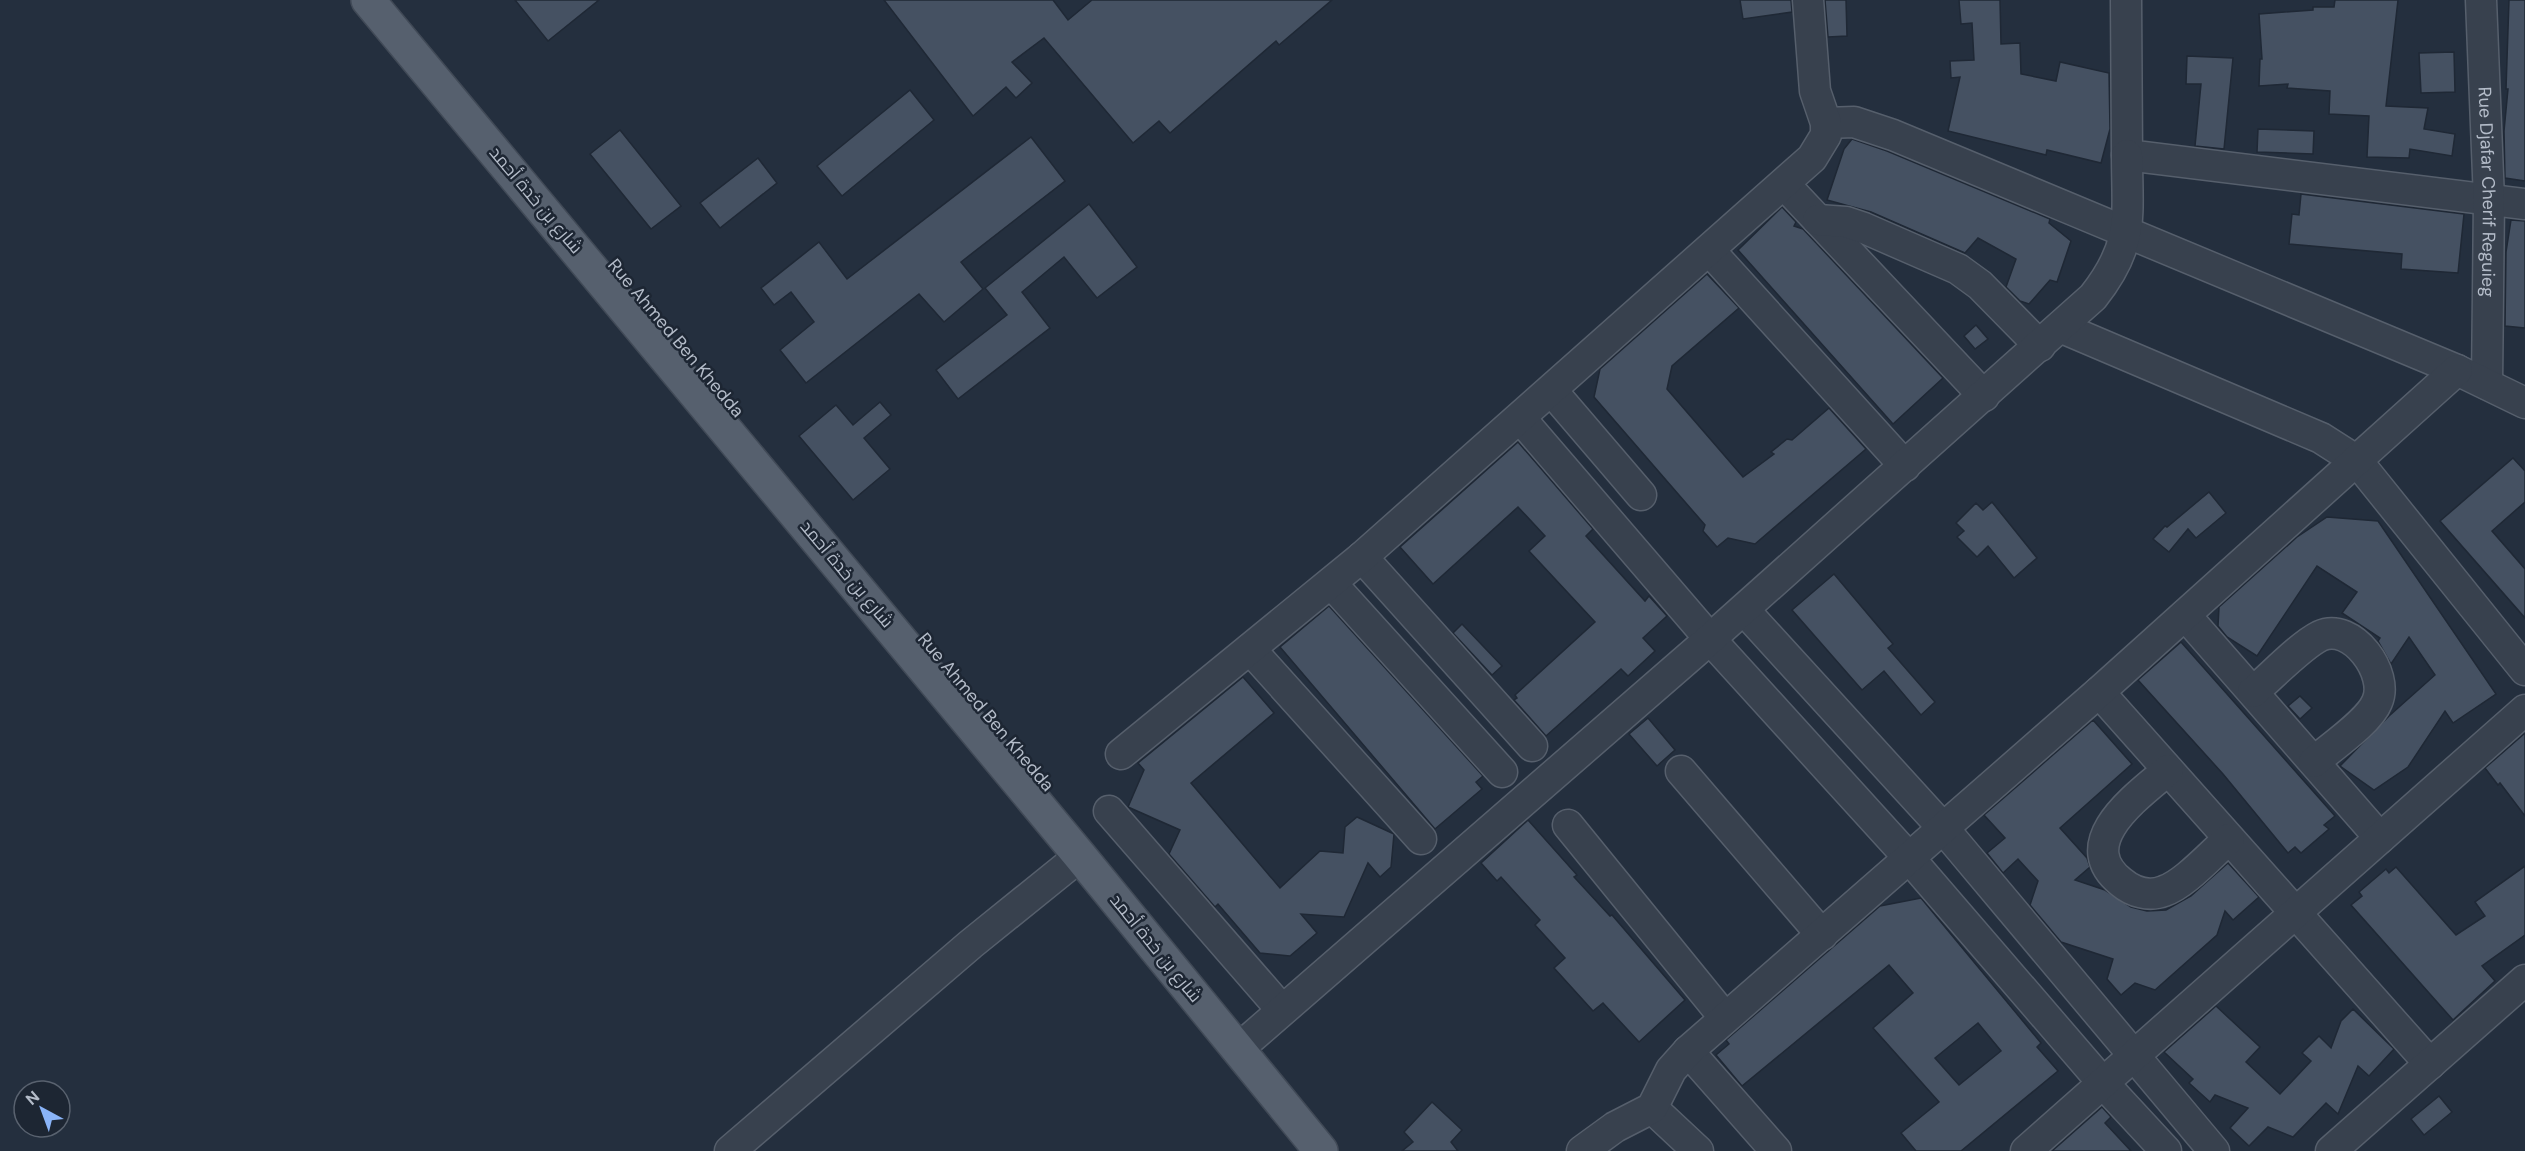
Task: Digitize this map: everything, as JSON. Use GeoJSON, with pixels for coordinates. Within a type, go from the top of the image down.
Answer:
{"type":"FeatureCollection","features":[{"type":"Feature","properties":{"kind":"main road","name":"شارع بن خدة أحمد"},"geometry":{"type":"LineString","coordinates":[[368,0],[1080,856],[1321,1151]]}},
{"type":"Feature","properties":{"kind":"main road","name":"Rue Ahmed Ben Khedda"},"geometry":{"type":"LineString","coordinates":[[393,0],[1038,774],[1346,1151]]}},
{"type":"Feature","properties":{"kind":"street"},"geometry":{"type":"LineString","coordinates":[[1121,754],[1331,583],[1521,419],[1784,184],[1820,147],[1826,135],[1826,123],[1815,91],[1808,0]]}},
{"type":"Feature","properties":{"kind":"street"},"geometry":{"type":"LineString","coordinates":[[1252,1037],[1744,609],[2050,337],[2105,283],[2128,234],[2126,0]]}},
{"type":"Feature","properties":{"kind":"street","name":"Rue Djafar Cherif Reguieg"},"geometry":{"type":"LineString","coordinates":[[2481,0],[2489,200],[2487,384]]}},
{"type":"Feature","properties":{"kind":"street"},"geometry":{"type":"LineString","coordinates":[[1826,123],[1854,122],[1893,135],[2457,370],[2525,403]]}},
{"type":"Feature","properties":{"kind":"street"},"geometry":{"type":"LineString","coordinates":[[2127,155],[2525,204]]}},
{"type":"Feature","properties":{"kind":"street"},"geometry":{"type":"LineString","coordinates":[[1784,184],[1984,396]]}},
{"type":"Feature","properties":{"kind":"street"},"geometry":{"type":"LineString","coordinates":[[1818,220],[1846,222],[1864,228],[1958,269],[2050,337],[2314,434],[2336,445],[2357,461],[2525,670]]}},
{"type":"Feature","properties":{"kind":"street"},"geometry":{"type":"LineString","coordinates":[[1710,251],[1905,466]]}},
{"type":"Feature","properties":{"kind":"street"},"geometry":{"type":"LineString","coordinates":[[1581,1151],[1615,1127],[1652,1108],[1671,1070],[1688,1051],[2099,692],[2457,370]]}},
{"type":"Feature","properties":{"kind":"street"},"geometry":{"type":"LineString","coordinates":[[1552,391],[1641,495]]}},
{"type":"Feature","properties":{"kind":"street"},"geometry":{"type":"LineString","coordinates":[[1521,419],[1710,639],[1910,859],[2103,1083],[2166,1151]]}},
{"type":"Feature","properties":{"kind":"street"},"geometry":{"type":"LineString","coordinates":[[1362,557],[1532,746]]}},
{"type":"Feature","properties":{"kind":"street"},"geometry":{"type":"LineString","coordinates":[[1331,583],[1502,772]]}},
{"type":"Feature","properties":{"kind":"street"},"geometry":{"type":"LineString","coordinates":[[1744,609],[1943,828],[2214,1151]]}},
{"type":"Feature","properties":{"kind":"street"},"geometry":{"type":"LineString","coordinates":[[2185,615],[2380,838]]}},
{"type":"Feature","properties":{"kind":"street"},"geometry":{"type":"LineString","coordinates":[[2253,693],[2320,636],[2336,633],[2351,639],[2377,673],[2380,693],[2377,702],[2365,718],[2314,762]]}},
{"type":"Feature","properties":{"kind":"street"},"geometry":{"type":"LineString","coordinates":[[1250,649],[1421,840]]}},
{"type":"Feature","properties":{"kind":"street"},"geometry":{"type":"LineString","coordinates":[[2099,692],[2430,1064]]}},
{"type":"Feature","properties":{"kind":"street"},"geometry":{"type":"LineString","coordinates":[[2026,1151],[2525,710]]}},
{"type":"Feature","properties":{"kind":"street"},"geometry":{"type":"LineString","coordinates":[[2168,770],[2123,809],[2105,835],[2103,850],[2107,865],[2116,879],[2129,889],[2144,894],[2164,892],[2181,881],[2229,839]]}},
{"type":"Feature","properties":{"kind":"street"},"geometry":{"type":"LineString","coordinates":[[1681,771],[1822,935]]}},
{"type":"Feature","properties":{"kind":"street"},"geometry":{"type":"LineString","coordinates":[[1109,811],[1282,1010]]}},
{"type":"Feature","properties":{"kind":"street"},"geometry":{"type":"LineString","coordinates":[[1568,825],[1725,1018]]}},
{"type":"Feature","properties":{"kind":"street"},"geometry":{"type":"LineString","coordinates":[[730,1151],[971,944],[1080,856]]}},
{"type":"Feature","properties":{"kind":"street"},"geometry":{"type":"LineString","coordinates":[[2331,1151],[2525,980]]}},
{"type":"Feature","properties":{"kind":"street"},"geometry":{"type":"LineString","coordinates":[[1688,1051],[1776,1151]]}},
{"type":"Feature","properties":{"kind":"street"},"geometry":{"type":"LineString","coordinates":[[1652,1108],[1698,1151]]}},
{"type":"Feature","properties":{"kind":"building"},"geometry":{"type":"Polygon","coordinates":[[[515,0],[599,0],[548,41],[515,0]]]}},
{"type":"Feature","properties":{"kind":"building"},"geometry":{"type":"Polygon","coordinates":[[[884,0],[1053,0],[1068,20],[1092,0],[1332,0],[1279,45],[1276,41],[1170,133],[1159,121],[1133,143],[1044,38],[1012,62],[1032,83],[1016,98],[1006,87],[973,116],[884,0]]]}},
{"type":"Feature","properties":{"kind":"building"},"geometry":{"type":"Polygon","coordinates":[[[1740,0],[1791,0],[1792,12],[1743,19],[1740,0]]]}},
{"type":"Feature","properties":{"kind":"building"},"geometry":{"type":"Polygon","coordinates":[[[1825,0],[1846,0],[1847,36],[1828,37],[1825,0]]]}},
{"type":"Feature","properties":{"kind":"building"},"geometry":{"type":"Polygon","coordinates":[[[1959,0],[2000,0],[2001,44],[2020,43],[2021,74],[2056,81],[2060,62],[2109,73],[2110,129],[2101,163],[2047,150],[2046,155],[1948,131],[1960,77],[1951,78],[1950,61],[1974,60],[1972,23],[1961,24],[1959,0]]]}},
{"type":"Feature","properties":{"kind":"building"},"geometry":{"type":"Polygon","coordinates":[[[2335,0],[2398,0],[2386,106],[2428,108],[2424,129],[2455,134],[2452,156],[2410,149],[2409,158],[2367,157],[2369,116],[2329,114],[2330,91],[2287,88],[2288,84],[2259,86],[2260,59],[2262,59],[2259,14],[2313,10],[2313,7],[2334,7],[2335,0]]]}},
{"type":"Feature","properties":{"kind":"building"},"geometry":{"type":"Polygon","coordinates":[[[2509,0],[2525,0],[2525,181],[2505,178],[2504,131],[2508,89],[2506,89],[2509,0]]]}},
{"type":"Feature","properties":{"kind":"building"},"geometry":{"type":"Polygon","coordinates":[[[2454,52],[2455,92],[2421,93],[2419,53],[2454,52]]]}},
{"type":"Feature","properties":{"kind":"building"},"geometry":{"type":"Polygon","coordinates":[[[2187,56],[2233,58],[2224,149],[2195,146],[2201,84],[2186,84],[2187,56]]]}},
{"type":"Feature","properties":{"kind":"building"},"geometry":{"type":"Polygon","coordinates":[[[910,90],[934,120],[842,196],[817,166],[910,90]]]}},
{"type":"Feature","properties":{"kind":"building"},"geometry":{"type":"Polygon","coordinates":[[[2258,129],[2314,131],[2313,154],[2257,152],[2258,129]]]}},
{"type":"Feature","properties":{"kind":"building"},"geometry":{"type":"Polygon","coordinates":[[[620,130],[681,206],[651,229],[590,154],[620,130]]]}},
{"type":"Feature","properties":{"kind":"building"},"geometry":{"type":"Polygon","coordinates":[[[1031,137],[1065,181],[961,262],[983,289],[944,322],[919,294],[806,383],[780,350],[814,322],[791,292],[774,305],[761,288],[819,242],[847,279],[1031,137]]]}},
{"type":"Feature","properties":{"kind":"building"},"geometry":{"type":"Polygon","coordinates":[[[1852,139],[1887,151],[2050,219],[2049,223],[2071,241],[2057,282],[2050,280],[2029,304],[2020,301],[2006,287],[2016,259],[1978,238],[1965,253],[1871,212],[1827,200],[1844,149],[1852,139]]]}},
{"type":"Feature","properties":{"kind":"building"},"geometry":{"type":"Polygon","coordinates":[[[758,158],[777,183],[720,228],[700,203],[758,158]]]}},
{"type":"Feature","properties":{"kind":"building"},"geometry":{"type":"Polygon","coordinates":[[[2301,194],[2464,214],[2458,273],[2401,269],[2402,254],[2289,244],[2292,214],[2299,215],[2301,194]]]}},
{"type":"Feature","properties":{"kind":"building"},"geometry":{"type":"Polygon","coordinates":[[[1089,204],[1137,267],[1097,298],[1064,257],[1022,292],[1050,328],[958,399],[936,370],[1007,315],[985,288],[1089,204]]]}},
{"type":"Feature","properties":{"kind":"building"},"geometry":{"type":"Polygon","coordinates":[[[1782,207],[1796,222],[1794,226],[1803,229],[1943,378],[1893,424],[1738,250],[1782,207]]]}},
{"type":"Feature","properties":{"kind":"building"},"geometry":{"type":"Polygon","coordinates":[[[2511,220],[2525,221],[2525,328],[2505,326],[2506,252],[2511,220]]]}},
{"type":"Feature","properties":{"kind":"building"},"geometry":{"type":"Polygon","coordinates":[[[1707,274],[1739,308],[1672,366],[1667,389],[1743,477],[1774,454],[1771,452],[1787,439],[1792,440],[1829,408],[1866,449],[1755,544],[1728,538],[1717,547],[1703,531],[1705,525],[1594,397],[1600,369],[1707,274]]]}},
{"type":"Feature","properties":{"kind":"building"},"geometry":{"type":"Polygon","coordinates":[[[1976,325],[1988,339],[1975,349],[1964,336],[1976,325]]]}},
{"type":"Feature","properties":{"kind":"building"},"geometry":{"type":"Polygon","coordinates":[[[880,402],[891,415],[864,438],[890,469],[853,500],[799,436],[836,405],[853,425],[880,402]]]}},
{"type":"Feature","properties":{"kind":"building"},"geometry":{"type":"Polygon","coordinates":[[[1518,442],[1593,529],[1586,536],[1645,601],[1649,596],[1667,616],[1643,638],[1655,651],[1628,676],[1621,669],[1546,736],[1514,700],[1517,698],[1515,695],[1595,622],[1529,551],[1545,536],[1518,507],[1433,584],[1400,547],[1518,442]]]}},
{"type":"Feature","properties":{"kind":"building"},"geometry":{"type":"Polygon","coordinates":[[[2513,458],[2525,471],[2525,502],[2492,531],[2525,569],[2525,618],[2440,521],[2513,458]]]}},
{"type":"Feature","properties":{"kind":"building"},"geometry":{"type":"Polygon","coordinates":[[[2209,492],[2226,513],[2196,538],[2188,529],[2169,552],[2153,539],[2165,526],[2167,527],[2209,492]]]}},
{"type":"Feature","properties":{"kind":"building"},"geometry":{"type":"Polygon","coordinates":[[[1992,502],[2037,558],[2014,578],[1988,546],[1977,557],[1957,537],[1964,531],[1956,523],[1976,503],[1983,510],[1992,502]]]}},
{"type":"Feature","properties":{"kind":"building"},"geometry":{"type":"Polygon","coordinates":[[[2327,517],[2378,521],[2496,694],[2453,723],[2445,711],[2408,767],[2374,790],[2340,766],[2389,716],[2435,675],[2409,637],[2391,664],[2378,641],[2380,638],[2342,613],[2357,592],[2317,566],[2257,656],[2227,637],[2218,626],[2219,607],[2297,537],[2327,517]]]}},
{"type":"Feature","properties":{"kind":"building"},"geometry":{"type":"Polygon","coordinates":[[[1834,574],[1893,644],[1888,648],[1935,702],[1921,715],[1884,671],[1862,690],[1792,610],[1834,574]]]}},
{"type":"Feature","properties":{"kind":"building"},"geometry":{"type":"Polygon","coordinates":[[[1329,606],[1483,776],[1476,782],[1482,789],[1435,829],[1280,647],[1329,606]]]}},
{"type":"Feature","properties":{"kind":"building"},"geometry":{"type":"Polygon","coordinates":[[[1462,624],[1502,666],[1492,675],[1453,633],[1462,624]]]}},
{"type":"Feature","properties":{"kind":"building"},"geometry":{"type":"Polygon","coordinates":[[[2181,642],[2335,816],[2324,825],[2329,829],[2301,853],[2295,847],[2288,853],[2223,774],[2138,680],[2181,642]]]}},
{"type":"Feature","properties":{"kind":"building"},"geometry":{"type":"Polygon","coordinates":[[[1243,677],[1274,713],[1191,783],[1280,888],[1320,851],[1343,853],[1345,827],[1357,817],[1394,834],[1391,867],[1380,877],[1368,863],[1344,917],[1301,914],[1317,933],[1290,956],[1260,953],[1218,904],[1215,907],[1169,854],[1180,830],[1128,807],[1144,770],[1138,763],[1243,677]]]}},
{"type":"Feature","properties":{"kind":"building"},"geometry":{"type":"Polygon","coordinates":[[[2300,696],[2312,708],[2300,719],[2288,706],[2300,696]]]}},
{"type":"Feature","properties":{"kind":"building"},"geometry":{"type":"Polygon","coordinates":[[[1648,718],[1675,750],[1657,766],[1629,734],[1648,718]]]}},
{"type":"Feature","properties":{"kind":"building"},"geometry":{"type":"Polygon","coordinates":[[[2093,720],[2132,764],[2060,828],[2087,858],[2090,867],[2075,880],[2105,890],[2131,907],[2147,911],[2166,910],[2191,896],[2228,863],[2259,897],[2233,920],[2225,911],[2217,935],[2155,990],[2135,983],[2121,995],[2107,979],[2113,959],[2061,942],[2030,905],[2038,881],[2018,859],[2003,873],[1987,853],[2005,838],[1984,815],[2093,720]]]}},
{"type":"Feature","properties":{"kind":"building"},"geometry":{"type":"Polygon","coordinates":[[[2525,733],[2525,816],[2500,783],[2498,785],[2485,768],[2525,733]]]}},
{"type":"Feature","properties":{"kind":"building"},"geometry":{"type":"Polygon","coordinates":[[[1528,820],[1577,875],[1574,877],[1610,916],[1612,915],[1685,1000],[1639,1042],[1603,1003],[1593,1011],[1554,968],[1565,958],[1535,925],[1540,920],[1501,877],[1497,881],[1481,863],[1528,820]]]}},
{"type":"Feature","properties":{"kind":"building"},"geometry":{"type":"Polygon","coordinates":[[[2525,866],[2525,935],[2482,966],[2495,981],[2453,1020],[2351,905],[2362,896],[2359,892],[2386,869],[2389,873],[2396,867],[2456,935],[2485,916],[2475,902],[2525,866]]]}},
{"type":"Feature","properties":{"kind":"building"},"geometry":{"type":"Polygon","coordinates":[[[1921,898],[2041,1043],[2037,1047],[2058,1071],[1961,1151],[1916,1151],[1901,1133],[1939,1102],[1873,1028],[1913,993],[1889,965],[1742,1086],[1716,1055],[1729,1044],[1726,1040],[1880,906],[1921,898]],[[1978,1023],[1935,1058],[1959,1085],[2001,1051],[1978,1023]]]}},
{"type":"Feature","properties":{"kind":"building"},"geometry":{"type":"Polygon","coordinates":[[[2216,1006],[2260,1047],[2246,1062],[2280,1094],[2311,1061],[2302,1053],[2319,1036],[2331,1048],[2341,1021],[2353,1009],[2394,1049],[2369,1076],[2358,1066],[2338,1114],[2326,1103],[2293,1137],[2268,1127],[2249,1146],[2230,1128],[2248,1108],[2215,1095],[2210,1102],[2189,1083],[2193,1079],[2164,1052],[2216,1006]]]}},
{"type":"Feature","properties":{"kind":"building"},"geometry":{"type":"Polygon","coordinates":[[[2439,1096],[2452,1112],[2424,1135],[2411,1119],[2439,1096]]]}},
{"type":"Feature","properties":{"kind":"building"},"geometry":{"type":"Polygon","coordinates":[[[1432,1102],[1462,1130],[1451,1142],[1458,1151],[1402,1151],[1413,1142],[1404,1132],[1432,1102]]]}},
{"type":"Feature","properties":{"kind":"building"},"geometry":{"type":"Polygon","coordinates":[[[2102,1107],[2111,1117],[2105,1123],[2131,1151],[2052,1151],[2102,1107]]]}}]}
